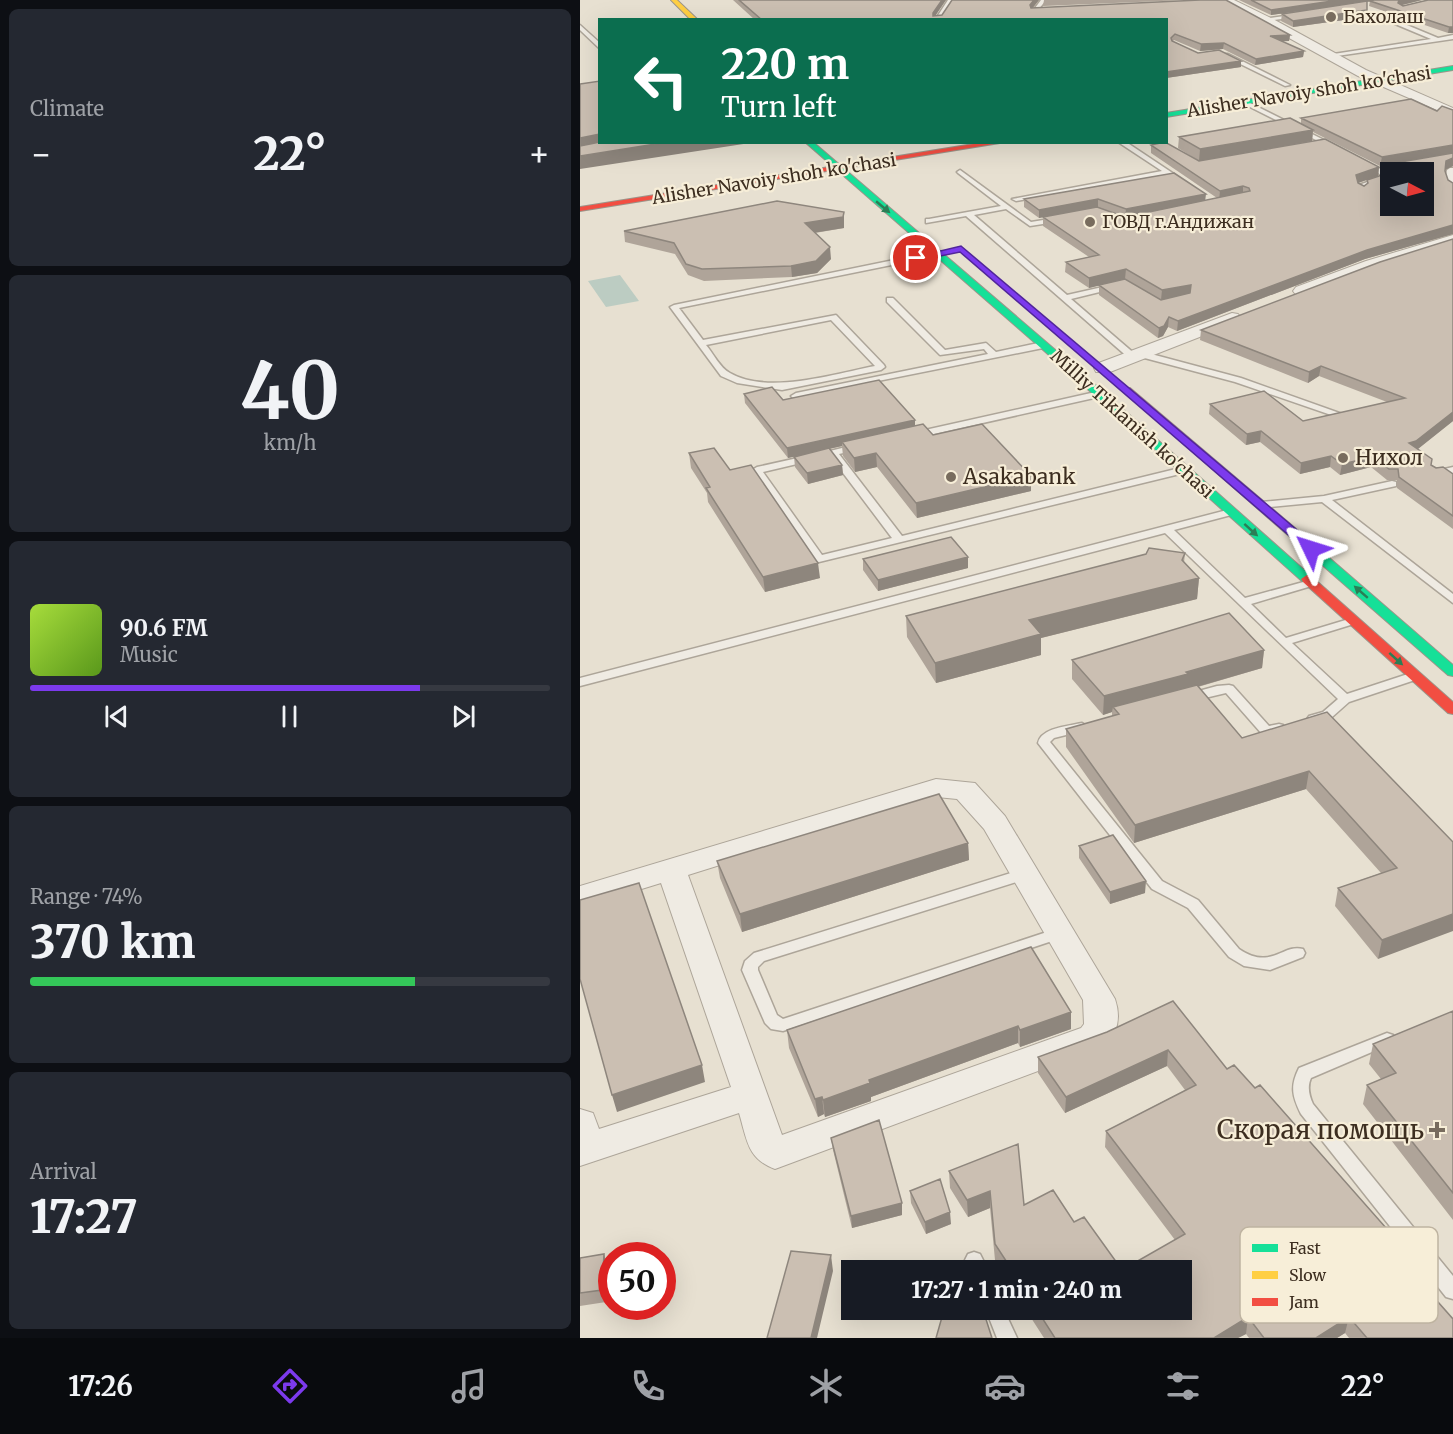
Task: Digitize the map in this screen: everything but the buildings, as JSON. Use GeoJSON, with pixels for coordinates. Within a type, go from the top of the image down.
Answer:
{"type":"FeatureCollection","features":[{"type":"Feature","properties":{"kind":"main road"},"geometry":{"type":"LineString","coordinates":[[674,0],[693,18]]}},
{"type":"Feature","properties":{"kind":"main road","name":"Alisher Navoiy shoh ko'chasi"},"geometry":{"type":"LineString","coordinates":[[1168,104],[1453,58]]}},
{"type":"Feature","properties":{"kind":"main road","name":"Alisher Navoiy shoh ko'chasi"},"geometry":{"type":"LineString","coordinates":[[1168,115],[1453,68]]}},
{"type":"Feature","properties":{"kind":"main road","name":"Milliy Tiklanish ko'chasi"},"geometry":{"type":"LineString","coordinates":[[810,144],[1100,394],[1453,710]]}},
{"type":"Feature","properties":{"kind":"main road","name":"Alisher Navoiy shoh ko'chasi"},"geometry":{"type":"LineString","coordinates":[[580,197],[917,144]]}},
{"type":"Feature","properties":{"kind":"main road","name":"Alisher Navoiy shoh ko'chasi"},"geometry":{"type":"LineString","coordinates":[[580,209],[991,144]]}},
{"type":"Feature","properties":{"kind":"main road"},"geometry":{"type":"LineString","coordinates":[[853,155],[880,178]]}},
{"type":"Feature","properties":{"kind":"main road"},"geometry":{"type":"LineString","coordinates":[[916,209],[945,235]]}},
{"type":"Feature","properties":{"kind":"main road"},"geometry":{"type":"LineString","coordinates":[[904,225],[930,221]]}},
{"type":"Feature","properties":{"kind":"main road"},"geometry":{"type":"LineString","coordinates":[[938,254],[954,250]]}},
{"type":"Feature","properties":{"kind":"main road"},"geometry":{"type":"LineString","coordinates":[[996,305],[1012,301]]}},
{"type":"Feature","properties":{"kind":"main road","name":"Milliy Tiklanish ko'chasi"},"geometry":{"type":"LineString","coordinates":[[1107,372],[1449,669]]}},
{"type":"Feature","properties":{"kind":"main road"},"geometry":{"type":"LineString","coordinates":[[1231,512],[1261,505]]}},
{"type":"Feature","properties":{"kind":"main road"},"geometry":{"type":"LineString","coordinates":[[1414,676],[1449,669]]}},
{"type":"Feature","properties":{"kind":"street"},"geometry":{"type":"LineString","coordinates":[[1225,2],[1266,19],[1377,81],[1453,113]]}},
{"type":"Feature","properties":{"kind":"street"},"geometry":{"type":"LineString","coordinates":[[1284,298],[1372,265],[1453,240]]}},
{"type":"Feature","properties":{"kind":"street"},"geometry":{"type":"LineString","coordinates":[[1107,372],[1136,355],[1251,311]]}},
{"type":"Feature","properties":{"kind":"street"},"geometry":{"type":"LineString","coordinates":[[580,897],[671,869],[936,788],[965,790],[995,823],[1099,999],[1102,1021],[1099,1032],[780,1153],[770,1151],[671,869]]}},
{"type":"Feature","properties":{"kind":"street"},"geometry":{"type":"LineString","coordinates":[[582,1141],[751,1095]]}},
{"type":"Feature","properties":{"kind":"lane"},"geometry":{"type":"LineString","coordinates":[[938,18],[951,0]]}},
{"type":"Feature","properties":{"kind":"lane"},"geometry":{"type":"LineString","coordinates":[[1044,0],[1034,11],[1050,11]]}},
{"type":"Feature","properties":{"kind":"lane"},"geometry":{"type":"LineString","coordinates":[[1266,19],[1302,15]]}},
{"type":"Feature","properties":{"kind":"lane"},"geometry":{"type":"LineString","coordinates":[[1390,20],[1453,45]]}},
{"type":"Feature","properties":{"kind":"lane"},"geometry":{"type":"LineString","coordinates":[[580,27],[598,45]]}},
{"type":"Feature","properties":{"kind":"lane"},"geometry":{"type":"LineString","coordinates":[[1330,55],[1453,37]]}},
{"type":"Feature","properties":{"kind":"lane"},"geometry":{"type":"LineString","coordinates":[[588,44],[598,45]]}},
{"type":"Feature","properties":{"kind":"lane"},"geometry":{"type":"LineString","coordinates":[[1220,52],[1287,85]]}},
{"type":"Feature","properties":{"kind":"lane"},"geometry":{"type":"LineString","coordinates":[[1244,102],[1343,152]]}},
{"type":"Feature","properties":{"kind":"lane"},"geometry":{"type":"LineString","coordinates":[[1314,145],[1325,143]]}},
{"type":"Feature","properties":{"kind":"lane"},"geometry":{"type":"LineString","coordinates":[[1124,144],[1178,179]]}},
{"type":"Feature","properties":{"kind":"lane"},"geometry":{"type":"LineString","coordinates":[[1362,191],[1359,186],[1386,178],[1379,170],[1370,166]]}},
{"type":"Feature","properties":{"kind":"lane"},"geometry":{"type":"LineString","coordinates":[[1453,170],[1450,170],[1448,179],[1453,190]]}},
{"type":"Feature","properties":{"kind":"lane"},"geometry":{"type":"LineString","coordinates":[[960,172],[1030,224],[1064,218]]}},
{"type":"Feature","properties":{"kind":"lane"},"geometry":{"type":"LineString","coordinates":[[1016,199],[1168,172]]}},
{"type":"Feature","properties":{"kind":"lane"},"geometry":{"type":"LineString","coordinates":[[930,221],[1007,207]]}},
{"type":"Feature","properties":{"kind":"lane"},"geometry":{"type":"LineString","coordinates":[[968,214],[1065,298],[1136,355],[1238,380],[1340,415]]}},
{"type":"Feature","properties":{"kind":"lane"},"geometry":{"type":"LineString","coordinates":[[701,343],[833,317],[881,367],[782,387],[740,381],[724,374],[674,307],[938,254]]}},
{"type":"Feature","properties":{"kind":"lane"},"geometry":{"type":"LineString","coordinates":[[1065,298],[1126,283]]}},
{"type":"Feature","properties":{"kind":"lane"},"geometry":{"type":"LineString","coordinates":[[890,300],[943,353],[986,346],[994,355]]}},
{"type":"Feature","properties":{"kind":"lane"},"geometry":{"type":"LineString","coordinates":[[796,396],[1043,345]]}},
{"type":"Feature","properties":{"kind":"lane"},"geometry":{"type":"LineString","coordinates":[[903,438],[1100,394]]}},
{"type":"Feature","properties":{"kind":"lane"},"geometry":{"type":"LineString","coordinates":[[868,445],[757,470],[819,559],[1184,470]]}},
{"type":"Feature","properties":{"kind":"lane"},"geometry":{"type":"LineString","coordinates":[[833,453],[899,540]]}},
{"type":"Feature","properties":{"kind":"lane"},"geometry":{"type":"LineString","coordinates":[[1435,474],[1453,470]]}},
{"type":"Feature","properties":{"kind":"lane"},"geometry":{"type":"LineString","coordinates":[[1261,505],[1324,499],[1392,484]]}},
{"type":"Feature","properties":{"kind":"lane"},"geometry":{"type":"LineString","coordinates":[[1324,499],[1453,600]]}},
{"type":"Feature","properties":{"kind":"lane"},"geometry":{"type":"LineString","coordinates":[[580,682],[1231,512]]}},
{"type":"Feature","properties":{"kind":"lane"},"geometry":{"type":"LineString","coordinates":[[1166,528],[1345,699]]}},
{"type":"Feature","properties":{"kind":"lane"},"geometry":{"type":"LineString","coordinates":[[1244,602],[1311,583]]}},
{"type":"Feature","properties":{"kind":"lane"},"geometry":{"type":"LineString","coordinates":[[1284,642],[1353,621]]}},
{"type":"Feature","properties":{"kind":"lane"},"geometry":{"type":"LineString","coordinates":[[1172,702],[1229,689],[1266,731],[1327,715],[1345,699],[1414,676]]}},
{"type":"Feature","properties":{"kind":"lane"},"geometry":{"type":"LineString","coordinates":[[1094,723],[1050,735],[1044,743],[1157,885],[1192,904],[1234,953],[1244,960],[1270,964],[1298,952]]}},
{"type":"Feature","properties":{"kind":"lane"},"geometry":{"type":"LineString","coordinates":[[1024,874],[759,957],[750,965],[750,970],[771,1019],[777,1025],[783,1025],[1059,933]]}},
{"type":"Feature","properties":{"kind":"lane"},"geometry":{"type":"LineString","coordinates":[[1400,1033],[1305,1073],[1299,1092],[1307,1109],[1402,1227]]}},
{"type":"Feature","properties":{"kind":"lane"},"geometry":{"type":"LineString","coordinates":[[1438,1272],[1453,1291]]}},
{"type":"Feature","properties":{"kind":"lane"},"geometry":{"type":"LineString","coordinates":[[999,1320],[1007,1338]]}},
{"type":"Feature","properties":{"kind":"shaded area"},"geometry":{"type":"Polygon","coordinates":[[[620,275],[639,301],[606,307],[588,281],[620,275]]]}},
{"type":"Feature","properties":{"kind":"traffic: fast"},"geometry":{"type":"LineString","coordinates":[[1168,115],[1453,68]]}},
{"type":"Feature","properties":{"kind":"traffic: fast"},"geometry":{"type":"LineString","coordinates":[[810,144],[839,169]]}},
{"type":"Feature","properties":{"kind":"traffic: fast"},"geometry":{"type":"LineString","coordinates":[[839,169],[1077,374],[1307,579]]}},
{"type":"Feature","properties":{"kind":"traffic: fast"},"geometry":{"type":"LineString","coordinates":[[1285,526],[1453,672]]}},
{"type":"Feature","properties":{"kind":"traffic: slow"},"geometry":{"type":"LineString","coordinates":[[674,0],[693,18]]}},
{"type":"Feature","properties":{"kind":"traffic: jam"},"geometry":{"type":"LineString","coordinates":[[580,209],[990,144]]}},
{"type":"Feature","properties":{"kind":"traffic: jam"},"geometry":{"type":"LineString","coordinates":[[1130,391],[1285,526]]}},
{"type":"Feature","properties":{"kind":"traffic: jam"},"geometry":{"type":"LineString","coordinates":[[1307,579],[1453,710]]}},
{"type":"Feature","properties":{"kind":"place","name":"Бахолаш"},"geometry":{"type":"Point","coordinates":[1331,17]}},
{"type":"Feature","properties":{"kind":"place","name":"ГОВД г.Андижан"},"geometry":{"type":"Point","coordinates":[1090,222]}},
{"type":"Feature","properties":{"kind":"place","name":"Нихол"},"geometry":{"type":"Point","coordinates":[1343,458]}},
{"type":"Feature","properties":{"kind":"place","name":"Asakabank"},"geometry":{"type":"Point","coordinates":[951,477]}},
{"type":"Feature","properties":{"kind":"place","name":"Скорая помощь"},"geometry":{"type":"Point","coordinates":[1437,1130]}},
{"type":"Feature","properties":{"kind":"route"},"geometry":{"type":"LineString","coordinates":[[916,258],[961,249],[1103,368],[1311,549]]}}]}
